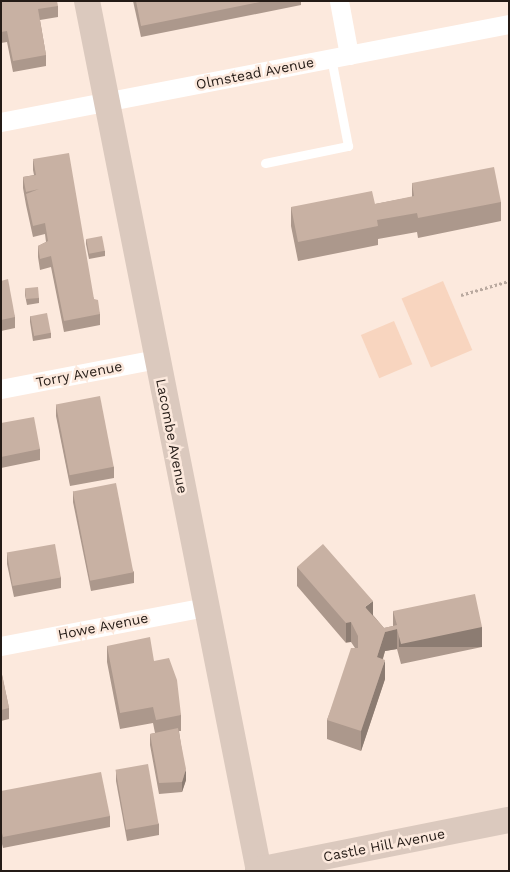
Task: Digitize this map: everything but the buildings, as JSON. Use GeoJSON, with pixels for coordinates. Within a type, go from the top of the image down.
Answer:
{"type":"FeatureCollection","features":[{"type":"Feature","properties":{"kind":"main road","name":"Lacombe Avenue"},"geometry":{"type":"LineString","coordinates":[[87,1],[258,871]]}},
{"type":"Feature","properties":{"kind":"main road","name":"Castle Hill Avenue"},"geometry":{"type":"LineString","coordinates":[[258,871],[509,820]]}},
{"type":"Feature","properties":{"kind":"street"},"geometry":{"type":"LineString","coordinates":[[339,1],[340,57]]}},
{"type":"Feature","properties":{"kind":"street","name":"Olmstead Avenue"},"geometry":{"type":"LineString","coordinates":[[1,122],[509,24]]}},
{"type":"Feature","properties":{"kind":"street","name":"Torry Avenue"},"geometry":{"type":"LineString","coordinates":[[1,389],[157,359]]}},
{"type":"Feature","properties":{"kind":"street","name":"Howe Avenue"},"geometry":{"type":"LineString","coordinates":[[1,646],[205,607]]}},
{"type":"Feature","properties":{"kind":"lane"},"geometry":{"type":"LineString","coordinates":[[265,163],[348,146],[340,57]]}},
{"type":"Feature","properties":{"kind":"path"},"geometry":{"type":"LineString","coordinates":[[461,295],[509,281]]}},
{"type":"Feature","properties":{"kind":"shaded area"},"geometry":{"type":"Polygon","coordinates":[[[443,281],[472,350],[431,368],[402,299],[443,281]]]}},
{"type":"Feature","properties":{"kind":"shaded area"},"geometry":{"type":"Polygon","coordinates":[[[394,321],[412,364],[379,378],[361,335],[394,321]]]}}]}
